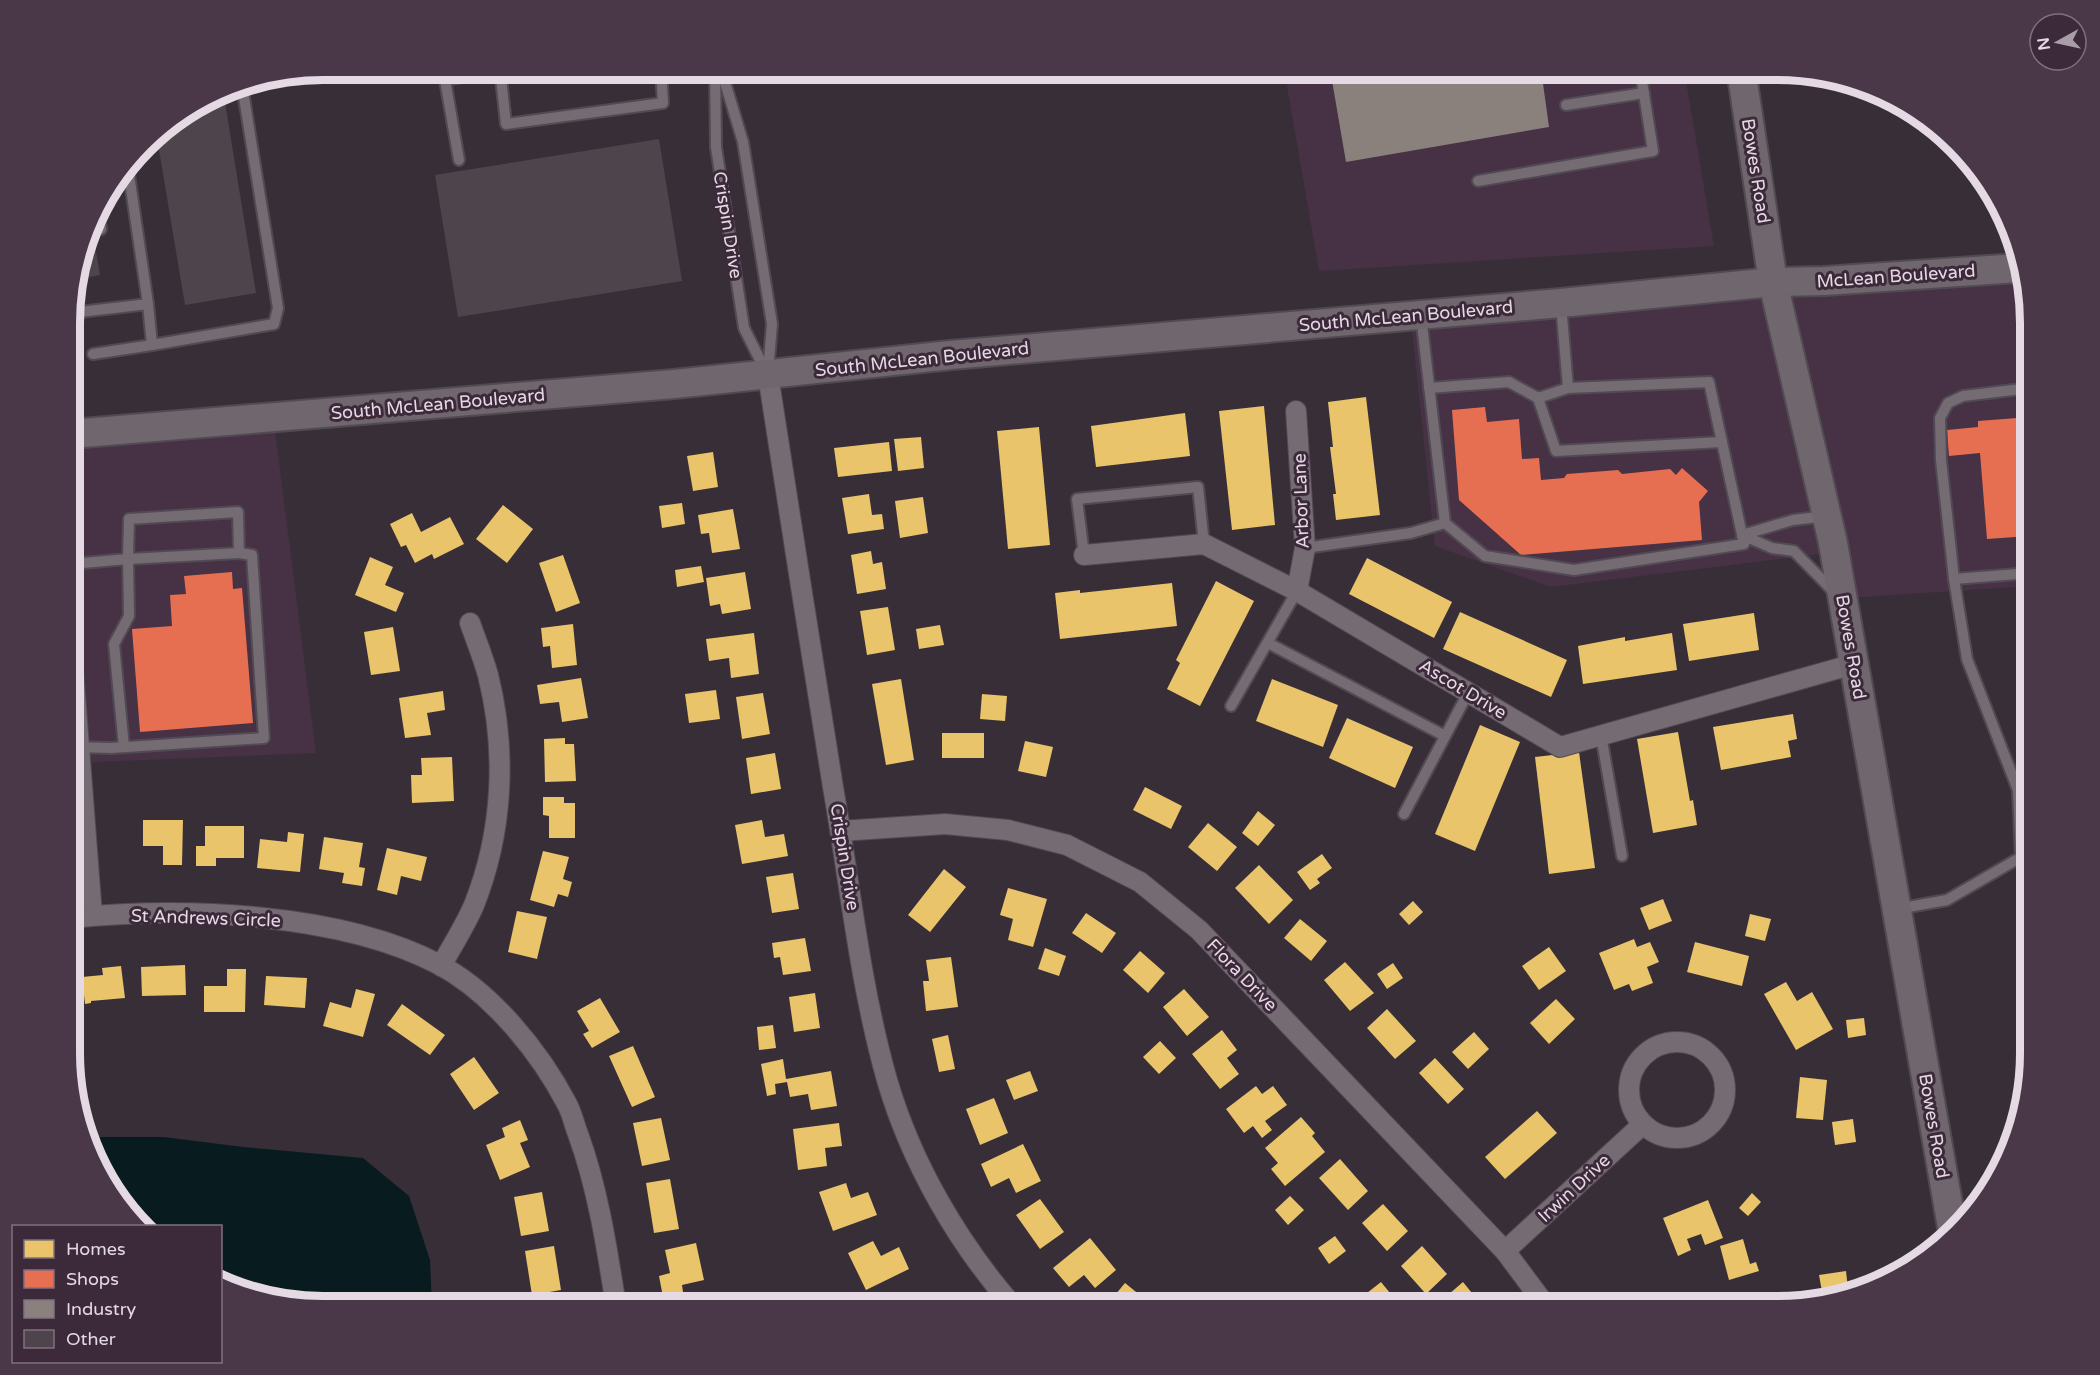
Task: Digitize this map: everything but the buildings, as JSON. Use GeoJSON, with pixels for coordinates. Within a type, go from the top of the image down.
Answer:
{"type":"FeatureCollection","features":[{"type":"Feature","properties":{"kind":"main road","name":"Bowes Road"},"geometry":{"type":"LineString","coordinates":[[1743,80],[1773,282],[1827,516],[1843,600],[1951,1222]]}},
{"type":"Feature","properties":{"kind":"main road","name":"McLean Boulevard"},"geometry":{"type":"LineString","coordinates":[[1773,282],[1824,281],[2014,268]]}},
{"type":"Feature","properties":{"kind":"main road","name":"South McLean Boulevard"},"geometry":{"type":"LineString","coordinates":[[80,433],[768,375],[951,355],[1561,303],[1773,282]]}},
{"type":"Feature","properties":{"kind":"street","name":"Crispin Drive"},"geometry":{"type":"LineString","coordinates":[[768,375],[798,575],[871,1016],[888,1082],[909,1138],[951,1223],[987,1276],[1004,1296]]}},
{"type":"Feature","properties":{"kind":"street","name":"Arbor Lane"},"geometry":{"type":"LineString","coordinates":[[1296,411],[1305,549],[1297,591]]}},
{"type":"Feature","properties":{"kind":"street"},"geometry":{"type":"LineString","coordinates":[[1084,555],[1204,544]]}},
{"type":"Feature","properties":{"kind":"street","name":"Ascot Drive"},"geometry":{"type":"LineString","coordinates":[[1204,544],[1297,591],[1560,747],[1854,664]]}},
{"type":"Feature","properties":{"kind":"street"},"geometry":{"type":"LineString","coordinates":[[441,966],[473,907],[486,870],[495,830],[499,796],[500,752],[496,719],[487,674],[470,623]]}},
{"type":"Feature","properties":{"kind":"street"},"geometry":{"type":"LineString","coordinates":[[80,789],[92,915]]}},
{"type":"Feature","properties":{"kind":"street","name":"Flora Drive"},"geometry":{"type":"LineString","coordinates":[[841,831],[945,824],[1008,830],[1067,845],[1140,882],[1199,930],[1504,1251],[1538,1296]]}},
{"type":"Feature","properties":{"kind":"street","name":"St Andrews Circle"},"geometry":{"type":"LineString","coordinates":[[80,917],[219,914],[288,921],[362,935],[441,966],[502,1013],[533,1051],[567,1105],[589,1162],[607,1247],[614,1296]]}},
{"type":"Feature","properties":{"kind":"street"},"geometry":{"type":"LineString","coordinates":[[1681,1042],[1703,1049],[1712,1056],[1719,1066],[1726,1088],[1725,1100],[1715,1121],[1707,1129],[1686,1138],[1662,1137],[1643,1124],[1635,1115],[1631,1104],[1630,1081],[1640,1060],[1648,1052],[1658,1046],[1681,1042]]}},
{"type":"Feature","properties":{"kind":"street","name":"Irwin Drive"},"geometry":{"type":"LineString","coordinates":[[1504,1251],[1643,1124]]}},
{"type":"Feature","properties":{"kind":"lane"},"geometry":{"type":"LineString","coordinates":[[445,80],[459,160]]}},
{"type":"Feature","properties":{"kind":"lane"},"geometry":{"type":"LineString","coordinates":[[504,80],[506,124],[663,103],[662,80]]}},
{"type":"Feature","properties":{"kind":"lane","name":"Crispin Drive"},"geometry":{"type":"LineString","coordinates":[[715,80],[716,147],[744,328],[768,375]]}},
{"type":"Feature","properties":{"kind":"lane","name":"Crispin Drive"},"geometry":{"type":"LineString","coordinates":[[724,80],[743,142],[772,324],[768,375]]}},
{"type":"Feature","properties":{"kind":"lane"},"geometry":{"type":"LineString","coordinates":[[1478,181],[1653,151],[1642,80]]}},
{"type":"Feature","properties":{"kind":"lane"},"geometry":{"type":"LineString","coordinates":[[93,354],[274,324],[278,308],[243,93]]}},
{"type":"Feature","properties":{"kind":"lane"},"geometry":{"type":"LineString","coordinates":[[1566,105],[1644,93]]}},
{"type":"Feature","properties":{"kind":"lane"},"geometry":{"type":"LineString","coordinates":[[129,176],[152,345]]}},
{"type":"Feature","properties":{"kind":"lane"},"geometry":{"type":"LineString","coordinates":[[1561,303],[1568,388]]}},
{"type":"Feature","properties":{"kind":"lane"},"geometry":{"type":"LineString","coordinates":[[80,312],[148,304]]}},
{"type":"Feature","properties":{"kind":"lane"},"geometry":{"type":"LineString","coordinates":[[1421,315],[1445,523],[1485,556],[1574,570],[1744,544],[1709,381],[1568,388],[1538,398]]}},
{"type":"Feature","properties":{"kind":"lane"},"geometry":{"type":"LineString","coordinates":[[1429,388],[1509,382],[1538,398],[1556,452],[1722,442]]}},
{"type":"Feature","properties":{"kind":"lane"},"geometry":{"type":"LineString","coordinates":[[2020,389],[1963,396],[1948,403],[1940,418],[1941,460],[1954,579],[1967,658],[2018,790],[2020,835]]}},
{"type":"Feature","properties":{"kind":"lane"},"geometry":{"type":"LineString","coordinates":[[1084,555],[1077,499],[1198,487],[1204,544]]}},
{"type":"Feature","properties":{"kind":"lane"},"geometry":{"type":"LineString","coordinates":[[124,747],[114,644],[129,616],[129,519],[238,512],[239,553]]}},
{"type":"Feature","properties":{"kind":"lane"},"geometry":{"type":"LineString","coordinates":[[1742,535],[1793,519],[1827,516]]}},
{"type":"Feature","properties":{"kind":"lane"},"geometry":{"type":"LineString","coordinates":[[1305,549],[1411,533],[1445,523]]}},
{"type":"Feature","properties":{"kind":"lane"},"geometry":{"type":"LineString","coordinates":[[1742,535],[1772,548],[1794,551],[1824,584],[1843,600]]}},
{"type":"Feature","properties":{"kind":"lane"},"geometry":{"type":"LineString","coordinates":[[80,563],[239,553],[252,555],[264,738],[124,747],[80,747]]}},
{"type":"Feature","properties":{"kind":"lane"},"geometry":{"type":"LineString","coordinates":[[1954,579],[2020,574]]}},
{"type":"Feature","properties":{"kind":"lane"},"geometry":{"type":"LineString","coordinates":[[1231,706],[1297,591]]}},
{"type":"Feature","properties":{"kind":"lane"},"geometry":{"type":"LineString","coordinates":[[1268,643],[1445,736]]}},
{"type":"Feature","properties":{"kind":"lane"},"geometry":{"type":"LineString","coordinates":[[1404,814],[1468,693]]}},
{"type":"Feature","properties":{"kind":"lane"},"geometry":{"type":"LineString","coordinates":[[1601,735],[1622,856]]}},
{"type":"Feature","properties":{"kind":"lane"},"geometry":{"type":"LineString","coordinates":[[1897,909],[1947,900],[2020,858]]}},
{"type":"Feature","properties":{"kind":"shaded area"},"geometry":{"type":"Polygon","coordinates":[[[1286,80],[1686,80],[1714,246],[1319,271],[1286,80]]]}},
{"type":"Feature","properties":{"kind":"shaded area"},"geometry":{"type":"Polygon","coordinates":[[[2016,275],[2020,307],[2020,587],[1848,598],[1788,289],[2016,275]]]}},
{"type":"Feature","properties":{"kind":"shaded area"},"geometry":{"type":"Polygon","coordinates":[[[1774,290],[1830,553],[1551,587],[1435,546],[1411,321],[1774,290]]]}},
{"type":"Feature","properties":{"kind":"shaded area"},"geometry":{"type":"Polygon","coordinates":[[[274,423],[316,753],[80,763],[80,437],[274,423]]]}},
{"type":"Feature","properties":{"kind":"shaded area"},"geometry":{"type":"Polygon","coordinates":[[[95,1137],[163,1137],[363,1158],[409,1196],[430,1260],[432,1296],[307,1295],[275,1291],[245,1283],[222,1273],[222,1225],[152,1225],[120,1187],[95,1137]]]}}]}
